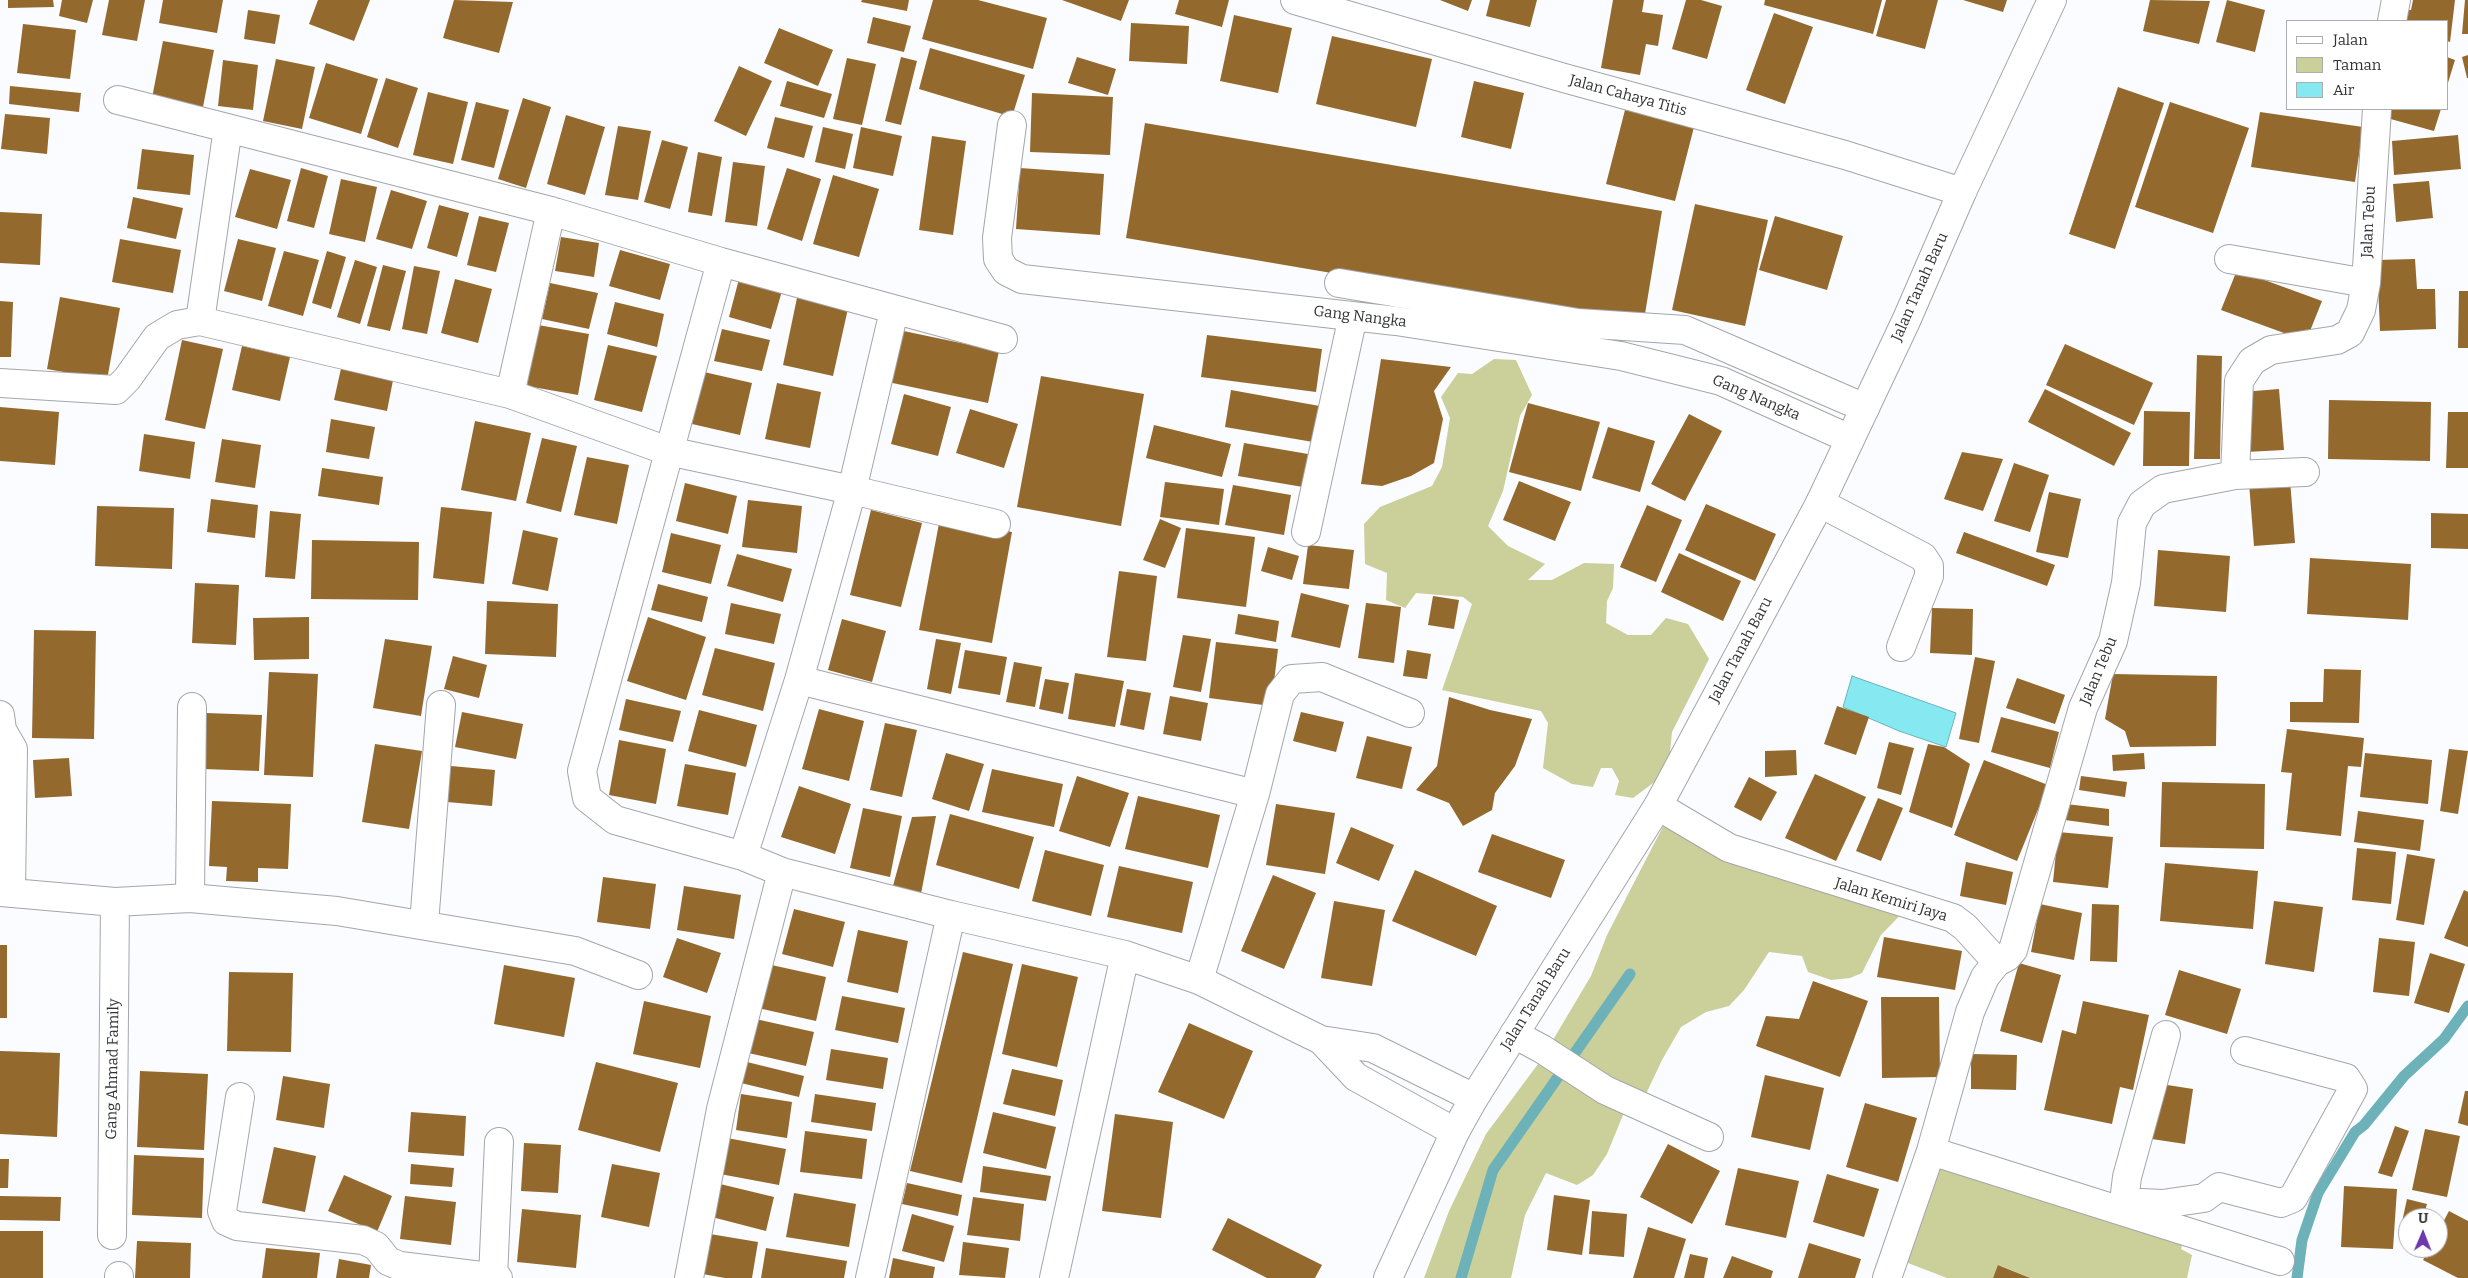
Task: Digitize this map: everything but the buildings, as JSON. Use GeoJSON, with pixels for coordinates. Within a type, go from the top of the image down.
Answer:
{"type":"FeatureCollection","features":[{"type":"Feature","properties":{"kind":"street","name":"Jalan Cahaya Titis"},"geometry":{"type":"LineString","coordinates":[[1295,0],[1564,78],[1845,155],[1962,192]]}},
{"type":"Feature","properties":{"kind":"street","name":"Jalan Tanah Baru"},"geometry":{"type":"LineString","coordinates":[[1388,1278],[1455,1132],[1474,1098],[1514,1034],[1664,810],[1830,508],[1850,439],[1906,321],[1962,192],[2052,0]]}},
{"type":"Feature","properties":{"kind":"street"},"geometry":{"type":"LineString","coordinates":[[2392,20],[2396,0]]}},
{"type":"Feature","properties":{"kind":"street"},"geometry":{"type":"LineString","coordinates":[[118,100],[551,211],[894,311],[1003,339]]}},
{"type":"Feature","properties":{"kind":"street","name":"Jalan Tebu"},"geometry":{"type":"LineString","coordinates":[[2235,475],[2239,381],[2252,361],[2271,350],[2337,340],[2350,333],[2361,310],[2366,283],[2377,110]]}},
{"type":"Feature","properties":{"kind":"street","name":"Gang Nangka"},"geometry":{"type":"LineString","coordinates":[[1012,125],[997,238],[998,259],[1006,271],[1022,278],[1353,316],[1621,356],[1721,381],[1850,439]]}},
{"type":"Feature","properties":{"kind":"street"},"geometry":{"type":"LineString","coordinates":[[200,322],[228,128]]}},
{"type":"Feature","properties":{"kind":"street"},"geometry":{"type":"LineString","coordinates":[[510,394],[551,211]]}},
{"type":"Feature","properties":{"kind":"street"},"geometry":{"type":"LineString","coordinates":[[2229,259],[2366,283]]}},
{"type":"Feature","properties":{"kind":"street"},"geometry":{"type":"LineString","coordinates":[[721,262],[582,771],[587,798],[615,820],[743,856],[782,872],[951,915],[1125,955],[1199,980],[1321,1040],[1373,1048],[1474,1098]]}},
{"type":"Feature","properties":{"kind":"street"},"geometry":{"type":"LineString","coordinates":[[1339,283],[1578,323],[1685,330],[1865,408]]}},
{"type":"Feature","properties":{"kind":"street"},"geometry":{"type":"LineString","coordinates":[[743,856],[799,680],[852,490],[894,311]]}},
{"type":"Feature","properties":{"kind":"street"},"geometry":{"type":"LineString","coordinates":[[1306,532],[1353,316]]}},
{"type":"Feature","properties":{"kind":"street"},"geometry":{"type":"LineString","coordinates":[[0,383],[116,390],[127,379],[157,337],[177,325],[200,322],[510,394],[668,451],[852,490],[996,524]]}},
{"type":"Feature","properties":{"kind":"street","name":"Jalan Tebu"},"geometry":{"type":"LineString","coordinates":[[1997,962],[2008,957],[2013,950],[2082,708],[2113,641],[2126,583],[2132,523],[2142,504],[2163,490],[2235,475],[2304,472]]}},
{"type":"Feature","properties":{"kind":"street"},"geometry":{"type":"LineString","coordinates":[[1830,508],[1923,557],[1929,566],[1929,576],[1901,647]]}},
{"type":"Feature","properties":{"kind":"street"},"geometry":{"type":"LineString","coordinates":[[1199,980],[1255,794],[1280,694],[1292,679],[1322,677],[1410,713]]}},
{"type":"Feature","properties":{"kind":"street"},"geometry":{"type":"LineString","coordinates":[[799,680],[1255,794]]}},
{"type":"Feature","properties":{"kind":"street"},"geometry":{"type":"LineString","coordinates":[[424,924],[442,705]]}},
{"type":"Feature","properties":{"kind":"street"},"geometry":{"type":"LineString","coordinates":[[190,898],[192,707]]}},
{"type":"Feature","properties":{"kind":"street"},"geometry":{"type":"LineString","coordinates":[[0,715],[2,730],[13,749],[6,892],[115,902],[190,898],[337,911],[424,924],[575,952],[638,975]]}},
{"type":"Feature","properties":{"kind":"street","name":"Jalan Kemiri Jaya"},"geometry":{"type":"LineString","coordinates":[[1664,810],[1729,848],[1953,918],[1965,927],[1997,962]]}},
{"type":"Feature","properties":{"kind":"street"},"geometry":{"type":"LineString","coordinates":[[689,1278],[721,1109],[782,872]]}},
{"type":"Feature","properties":{"kind":"street","name":"Gang Ahmad Family"},"geometry":{"type":"LineString","coordinates":[[112,1235],[115,902]]}},
{"type":"Feature","properties":{"kind":"street"},"geometry":{"type":"LineString","coordinates":[[870,1278],[951,915]]}},
{"type":"Feature","properties":{"kind":"street"},"geometry":{"type":"LineString","coordinates":[[1054,1278],[1125,955]]}},
{"type":"Feature","properties":{"kind":"street"},"geometry":{"type":"LineString","coordinates":[[1888,1278],[1932,1151],[1970,1012],[1985,977],[1997,962]]}},
{"type":"Feature","properties":{"kind":"street"},"geometry":{"type":"LineString","coordinates":[[1514,1034],[1542,1049],[1605,1090],[1709,1138]]}},
{"type":"Feature","properties":{"kind":"street"},"geometry":{"type":"LineString","coordinates":[[2124,1210],[2127,1177],[2166,1035]]}},
{"type":"Feature","properties":{"kind":"street"},"geometry":{"type":"LineString","coordinates":[[1321,1040],[1356,1076],[1455,1132]]}},
{"type":"Feature","properties":{"kind":"street"},"geometry":{"type":"LineString","coordinates":[[2124,1210],[2142,1203],[2162,1204],[2204,1198],[2220,1187],[2281,1203],[2293,1198],[2353,1090],[2346,1078],[2245,1051]]}},
{"type":"Feature","properties":{"kind":"street"},"geometry":{"type":"LineString","coordinates":[[240,1097],[222,1211],[226,1221],[238,1226],[363,1240],[376,1246],[388,1261],[400,1266],[498,1278]]}},
{"type":"Feature","properties":{"kind":"street"},"geometry":{"type":"LineString","coordinates":[[493,1277],[499,1142]]}},
{"type":"Feature","properties":{"kind":"street"},"geometry":{"type":"LineString","coordinates":[[1932,1151],[2124,1210],[2280,1261]]}},
{"type":"Feature","properties":{"kind":"green space"},"geometry":{"type":"Polygon","coordinates":[[[1494,359],[1516,360],[1532,395],[1520,416],[1503,491],[1488,526],[1508,546],[1545,564],[1528,580],[1552,580],[1584,563],[1614,564],[1613,588],[1607,601],[1606,623],[1628,635],[1651,635],[1666,618],[1688,624],[1709,659],[1672,732],[1668,772],[1633,798],[1615,795],[1619,781],[1612,768],[1601,768],[1593,787],[1572,784],[1543,768],[1548,723],[1541,711],[1442,690],[1472,604],[1463,597],[1416,593],[1405,608],[1386,600],[1387,573],[1365,564],[1364,524],[1380,507],[1432,486],[1442,467],[1450,418],[1441,397],[1458,373],[1472,374],[1494,359]]]}},
{"type":"Feature","properties":{"kind":"green space"},"geometry":{"type":"Polygon","coordinates":[[[1670,813],[1910,905],[1881,935],[1862,973],[1850,978],[1831,980],[1808,972],[1802,956],[1769,952],[1744,990],[1729,1006],[1706,1012],[1681,1027],[1662,1060],[1646,1094],[1623,1115],[1607,1154],[1593,1175],[1577,1185],[1546,1173],[1525,1215],[1511,1278],[1424,1278],[1449,1211],[1486,1134],[1541,1060],[1591,976],[1607,935],[1670,813]]]}},
{"type":"Feature","properties":{"kind":"green space"},"geometry":{"type":"Polygon","coordinates":[[[1931,1151],[2187,1230],[2181,1249],[2192,1255],[2187,1278],[2030,1278],[1999,1265],[1993,1278],[1947,1278],[1895,1258],[1931,1151]]]}},
{"type":"Feature","properties":{"kind":"water"},"geometry":{"type":"Polygon","coordinates":[[[1852,676],[1956,713],[1946,747],[1899,731],[1843,707],[1852,676]]]}},
{"type":"Feature","properties":{"kind":"waterway"},"geometry":{"type":"LineString","coordinates":[[1461,1278],[1493,1170],[1630,974]]}},
{"type":"Feature","properties":{"kind":"waterway"},"geometry":{"type":"LineString","coordinates":[[2297,1278],[2302,1240],[2318,1193],[2355,1132],[2364,1125],[2404,1076],[2444,1039],[2468,1006]]}}]}
